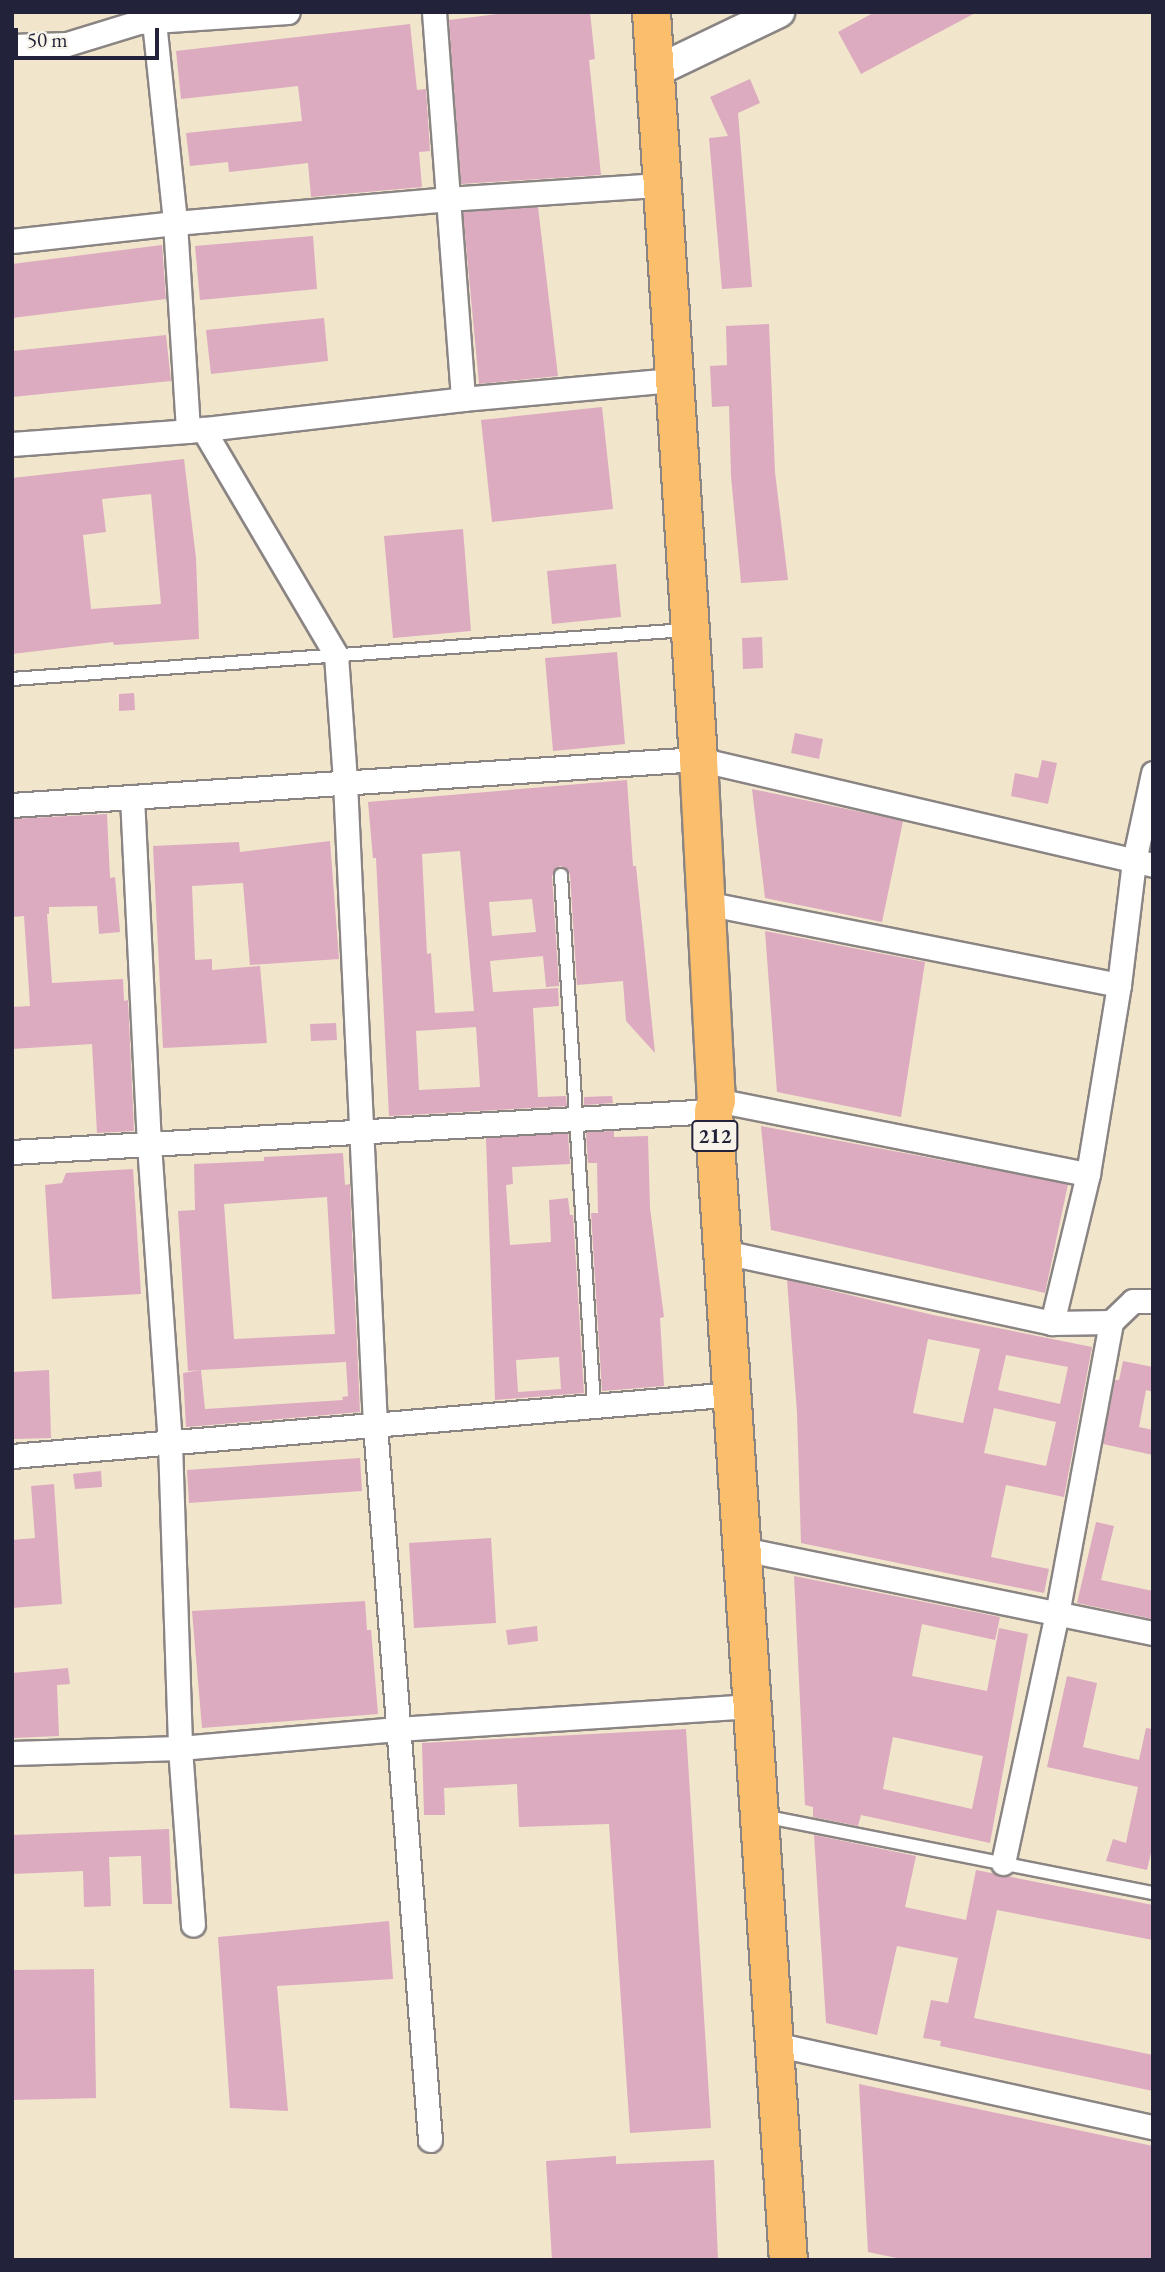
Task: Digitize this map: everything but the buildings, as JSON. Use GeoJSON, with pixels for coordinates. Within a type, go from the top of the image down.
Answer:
{"type":"FeatureCollection","features":[{"type":"Feature","properties":{"kind":"main road","name":"212"},"geometry":{"type":"LineString","coordinates":[[651,12],[672,380],[698,759],[714,1105],[788,2260]]}},
{"type":"Feature","properties":{"kind":"street"},"geometry":{"type":"LineString","coordinates":[[12,46],[68,44],[153,17],[288,12]]}},
{"type":"Feature","properties":{"kind":"street"},"geometry":{"type":"LineString","coordinates":[[434,12],[463,399]]}},
{"type":"Feature","properties":{"kind":"street"},"geometry":{"type":"LineString","coordinates":[[654,72],[779,12]]}},
{"type":"Feature","properties":{"kind":"street"},"geometry":{"type":"LineString","coordinates":[[153,17],[196,430],[336,655],[345,782],[375,1425],[430,2140]]}},
{"type":"Feature","properties":{"kind":"street"},"geometry":{"type":"LineString","coordinates":[[12,241],[175,223],[447,199],[660,185]]}},
{"type":"Feature","properties":{"kind":"street"},"geometry":{"type":"LineString","coordinates":[[12,444],[196,430],[463,399],[672,380]]}},
{"type":"Feature","properties":{"kind":"street"},"geometry":{"type":"LineString","coordinates":[[12,805],[698,759],[1143,863]]}},
{"type":"Feature","properties":{"kind":"street"},"geometry":{"type":"LineString","coordinates":[[1052,1323],[1088,1174],[1119,985],[1143,863],[1153,773]]}},
{"type":"Feature","properties":{"kind":"street"},"geometry":{"type":"LineString","coordinates":[[132,797],[149,1144],[170,1443],[180,1748],[193,1925]]}},
{"type":"Feature","properties":{"kind":"street"},"geometry":{"type":"LineString","coordinates":[[705,903],[1119,985]]}},
{"type":"Feature","properties":{"kind":"street"},"geometry":{"type":"LineString","coordinates":[[12,1152],[577,1119],[714,1105],[1088,1174]]}},
{"type":"Feature","properties":{"kind":"street"},"geometry":{"type":"LineString","coordinates":[[724,1252],[1052,1323],[1111,1322]]}},
{"type":"Feature","properties":{"kind":"street"},"geometry":{"type":"LineString","coordinates":[[1003,1863],[1057,1614],[1111,1322],[1133,1301],[1153,1301]]}},
{"type":"Feature","properties":{"kind":"street"},"geometry":{"type":"LineString","coordinates":[[12,1456],[733,1394]]}},
{"type":"Feature","properties":{"kind":"street"},"geometry":{"type":"LineString","coordinates":[[743,1549],[1153,1633]]}},
{"type":"Feature","properties":{"kind":"street"},"geometry":{"type":"LineString","coordinates":[[12,1753],[180,1748],[397,1728],[752,1706]]}},
{"type":"Feature","properties":{"kind":"street"},"geometry":{"type":"LineString","coordinates":[[774,2044],[1153,2127]]}},
{"type":"Feature","properties":{"kind":"lane"},"geometry":{"type":"LineString","coordinates":[[12,679],[689,630]]}},
{"type":"Feature","properties":{"kind":"lane"},"geometry":{"type":"LineString","coordinates":[[561,875],[594,1406]]}},
{"type":"Feature","properties":{"kind":"lane"},"geometry":{"type":"LineString","coordinates":[[759,1815],[1153,1893]]}}]}
